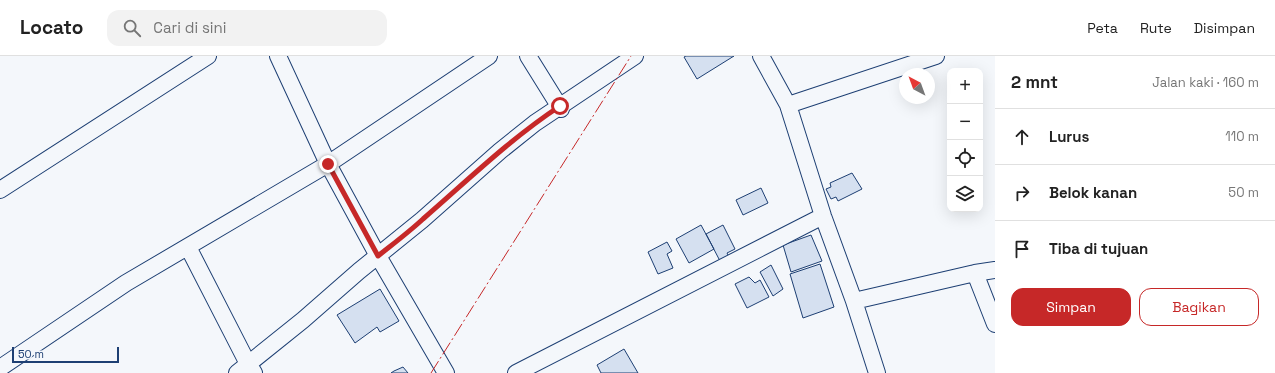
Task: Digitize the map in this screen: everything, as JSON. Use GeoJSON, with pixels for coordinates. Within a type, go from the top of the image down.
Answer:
{"type":"FeatureCollection","features":[{"type":"Feature","properties":{"kind":"street"},"geometry":{"type":"LineString","coordinates":[[0,190],[208,56]]}},
{"type":"Feature","properties":{"kind":"street"},"geometry":{"type":"LineString","coordinates":[[278,56],[328,164],[378,256],[446,373]]}},
{"type":"Feature","properties":{"kind":"street"},"geometry":{"type":"LineString","coordinates":[[0,368],[126,283],[328,164],[489,56]]}},
{"type":"Feature","properties":{"kind":"street"},"geometry":{"type":"LineString","coordinates":[[528,56],[560,107]]}},
{"type":"Feature","properties":{"kind":"street"},"geometry":{"type":"LineString","coordinates":[[188,247],[247,370],[303,320],[535,122],[560,107],[635,56]]}},
{"type":"Feature","properties":{"kind":"street"},"geometry":{"type":"LineString","coordinates":[[761,56],[788,105],[823,216],[854,301],[877,373]]}},
{"type":"Feature","properties":{"kind":"street"},"geometry":{"type":"LineString","coordinates":[[788,105],[936,56]]}},
{"type":"Feature","properties":{"kind":"street"},"geometry":{"type":"LineString","coordinates":[[516,373],[823,216]]}},
{"type":"Feature","properties":{"kind":"street"},"geometry":{"type":"LineString","coordinates":[[854,301],[975,273],[995,270]]}},
{"type":"Feature","properties":{"kind":"street"},"geometry":{"type":"LineString","coordinates":[[975,273],[995,324]]}},
{"type":"Feature","properties":{"kind":"building"},"geometry":{"type":"Polygon","coordinates":[[[734,56],[697,79],[684,57],[734,56]]]}},
{"type":"Feature","properties":{"kind":"building"},"geometry":{"type":"Polygon","coordinates":[[[852,173],[862,189],[838,201],[836,197],[831,199],[826,189],[831,187],[830,183],[852,173]]]}},
{"type":"Feature","properties":{"kind":"building"},"geometry":{"type":"Polygon","coordinates":[[[761,188],[768,203],[743,215],[736,200],[761,188]]]}},
{"type":"Feature","properties":{"kind":"building"},"geometry":{"type":"Polygon","coordinates":[[[701,225],[714,249],[689,263],[676,239],[701,225]]]}},
{"type":"Feature","properties":{"kind":"building"},"geometry":{"type":"Polygon","coordinates":[[[723,225],[735,249],[727,253],[729,257],[720,261],[706,234],[723,225]]]}},
{"type":"Feature","properties":{"kind":"building"},"geometry":{"type":"Polygon","coordinates":[[[811,235],[822,261],[791,272],[783,245],[811,235]]]}},
{"type":"Feature","properties":{"kind":"building"},"geometry":{"type":"Polygon","coordinates":[[[667,242],[672,251],[667,254],[673,268],[658,274],[648,252],[667,242]]]}},
{"type":"Feature","properties":{"kind":"building"},"geometry":{"type":"Polygon","coordinates":[[[820,264],[834,307],[803,318],[790,274],[820,264]]]}},
{"type":"Feature","properties":{"kind":"building"},"geometry":{"type":"Polygon","coordinates":[[[771,265],[783,289],[773,296],[760,272],[771,265]]]}},
{"type":"Feature","properties":{"kind":"building"},"geometry":{"type":"Polygon","coordinates":[[[749,277],[755,283],[760,280],[769,297],[747,308],[735,284],[749,277]]]}},
{"type":"Feature","properties":{"kind":"building"},"geometry":{"type":"Polygon","coordinates":[[[380,289],[399,321],[380,332],[377,327],[355,343],[337,315],[380,289]]]}},
{"type":"Feature","properties":{"kind":"building"},"geometry":{"type":"Polygon","coordinates":[[[624,349],[638,373],[601,373],[597,365],[624,349]]]}},
{"type":"Feature","properties":{"kind":"building"},"geometry":{"type":"Polygon","coordinates":[[[403,367],[408,373],[391,373],[394,371],[403,367]]]}},
{"type":"Feature","properties":{"kind":"power"},"geometry":{"type":"LineString","coordinates":[[431,373],[631,56]]}},
{"type":"Feature","properties":{"kind":"route"},"geometry":{"type":"LineString","coordinates":[[328,164],[378,256],[535,122],[560,106]]}}]}
